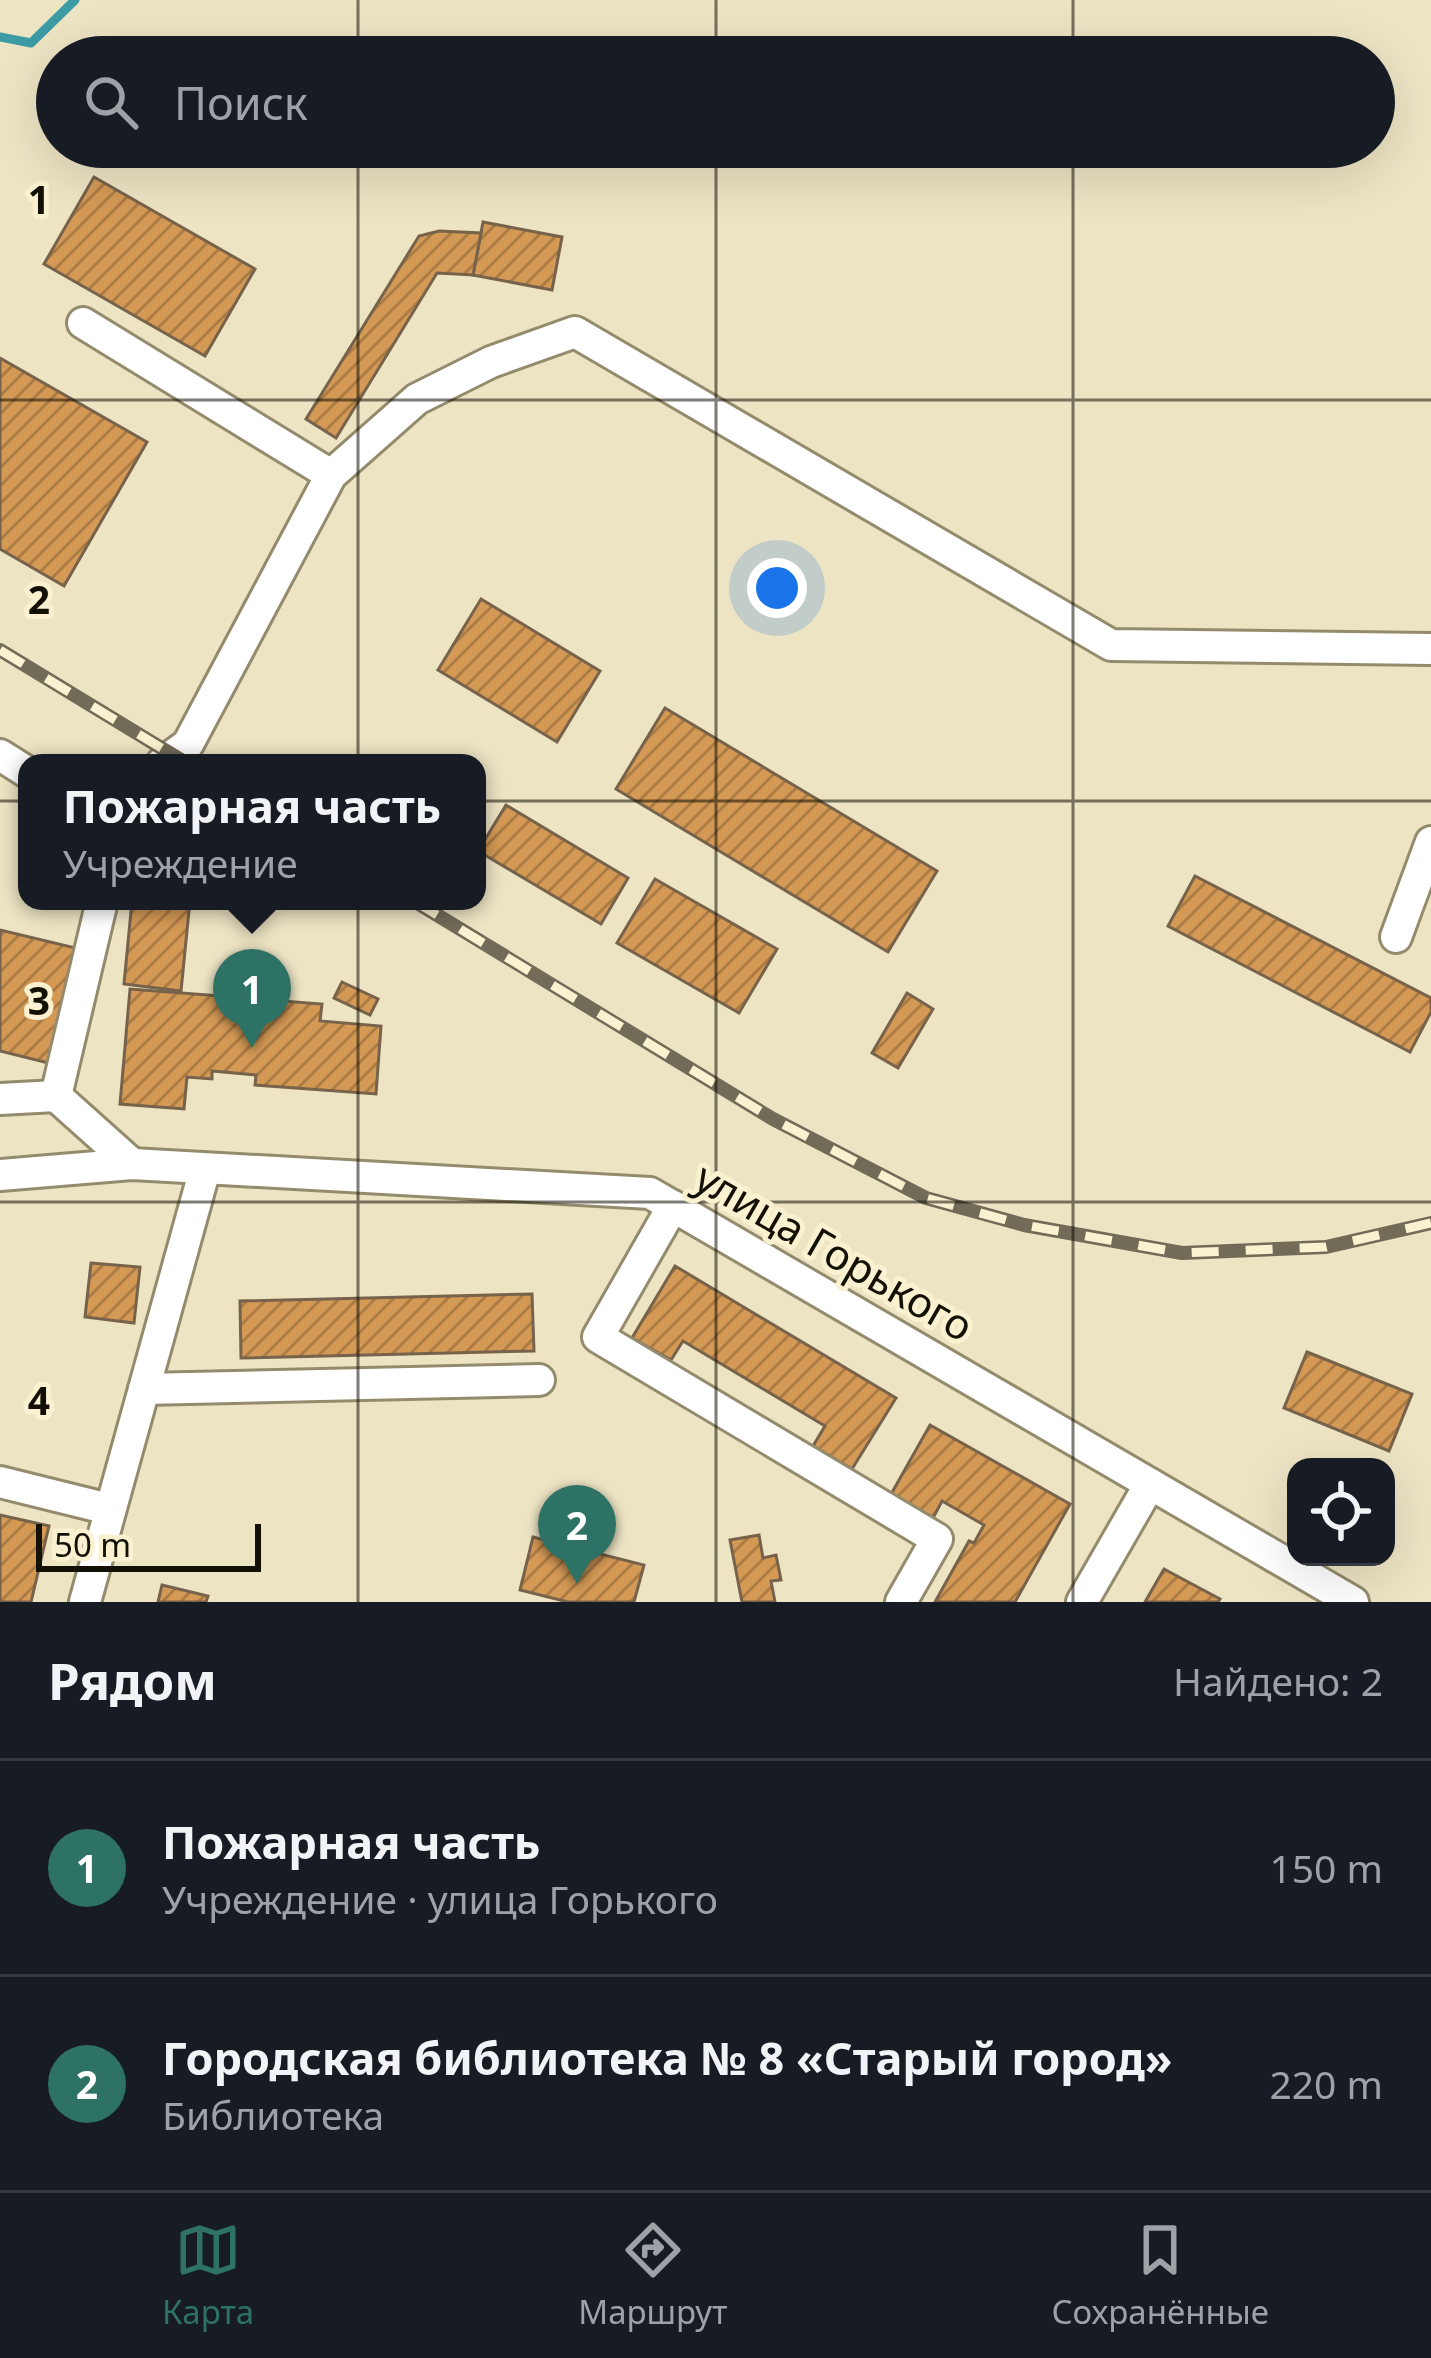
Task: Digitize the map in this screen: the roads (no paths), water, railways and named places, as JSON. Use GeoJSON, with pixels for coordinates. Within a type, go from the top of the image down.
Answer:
{"type":"FeatureCollection","features":[{"type":"Feature","properties":{"kind":"street"},"geometry":{"type":"LineString","coordinates":[[83,322],[331,476]]}},
{"type":"Feature","properties":{"kind":"street"},"geometry":{"type":"LineString","coordinates":[[174,754],[188,744],[331,476],[417,399],[491,362],[575,332],[1111,645],[1431,649]]}},
{"type":"Feature","properties":{"kind":"street"},"geometry":{"type":"LineString","coordinates":[[1396,937],[1431,842]]}},
{"type":"Feature","properties":{"kind":"street"},"geometry":{"type":"LineString","coordinates":[[56,1096],[100,910]]}},
{"type":"Feature","properties":{"kind":"street"},"geometry":{"type":"LineString","coordinates":[[0,1099],[56,1096],[132,1164]]}},
{"type":"Feature","properties":{"kind":"street","name":"улица Горького"},"geometry":{"type":"LineString","coordinates":[[0,1175],[132,1164],[650,1193],[1353,1602]]}},
{"type":"Feature","properties":{"kind":"street"},"geometry":{"type":"LineString","coordinates":[[85,1602],[205,1169]]}},
{"type":"Feature","properties":{"kind":"street"},"geometry":{"type":"LineString","coordinates":[[673,1206],[598,1337],[937,1539],[901,1602]]}},
{"type":"Feature","properties":{"kind":"street"},"geometry":{"type":"LineString","coordinates":[[144,1389],[539,1380]]}},
{"type":"Feature","properties":{"kind":"street"},"geometry":{"type":"LineString","coordinates":[[0,1482],[109,1509]]}},
{"type":"Feature","properties":{"kind":"street"},"geometry":{"type":"LineString","coordinates":[[1082,1602],[1150,1484]]}},
{"type":"Feature","properties":{"kind":"waterway"},"geometry":{"type":"LineString","coordinates":[[38,36],[75,0]]}},
{"type":"Feature","properties":{"kind":"waterway"},"geometry":{"type":"LineString","coordinates":[[0,37],[31,43],[36,38]]}},
{"type":"Feature","properties":{"kind":"railway"},"geometry":{"type":"LineString","coordinates":[[0,650],[171,754]]}},
{"type":"Feature","properties":{"kind":"railway"},"geometry":{"type":"LineString","coordinates":[[429,910],[773,1119],[926,1198],[1024,1225],[1182,1253],[1326,1247],[1431,1223]]}},
{"type":"Feature","properties":{"kind":"place","name":"Пожарная часть"},"geometry":{"type":"Point","coordinates":[252,1048]}},
{"type":"Feature","properties":{"kind":"place","name":"Городская библиотека № 8 «Старый город»"},"geometry":{"type":"Point","coordinates":[577,1584]}}]}
